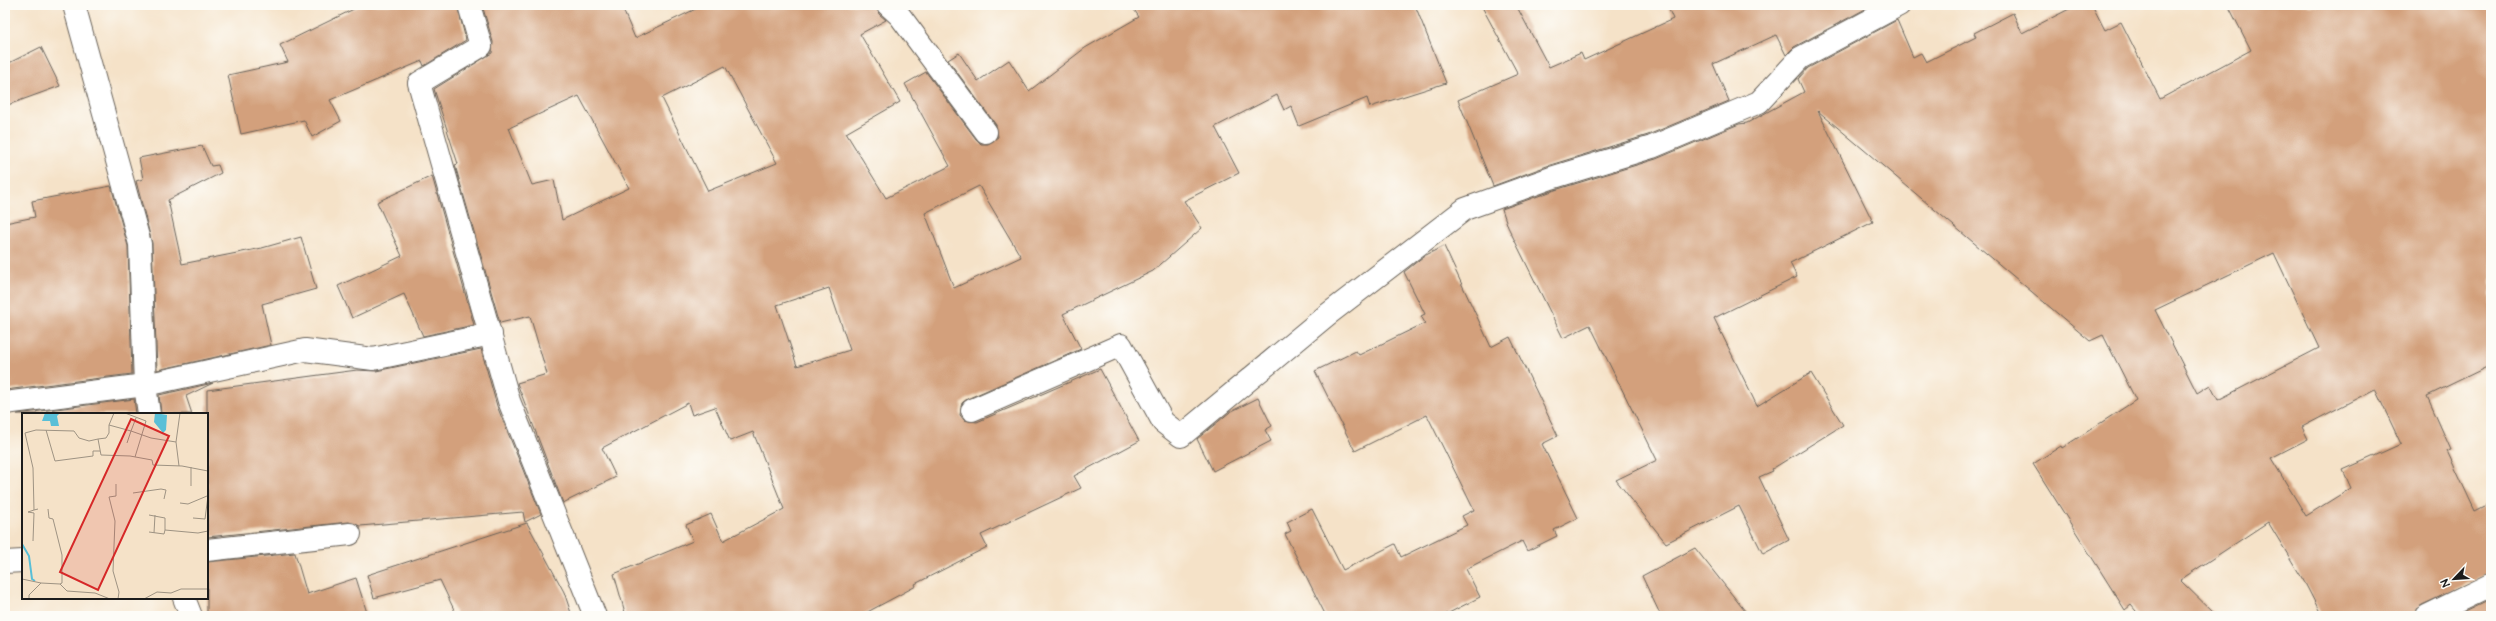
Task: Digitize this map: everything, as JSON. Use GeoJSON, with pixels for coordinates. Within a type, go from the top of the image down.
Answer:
{"type":"FeatureCollection","features":[{"type":"Feature","properties":{"kind":"street"},"geometry":{"type":"LineString","coordinates":[[74,5],[140,244],[145,385],[149,413]]}},
{"type":"Feature","properties":{"kind":"street"},"geometry":{"type":"LineString","coordinates":[[469,5],[480,46],[419,83],[509,401],[595,616]]}},
{"type":"Feature","properties":{"kind":"street"},"geometry":{"type":"LineString","coordinates":[[888,5],[900,16],[986,132]]}},
{"type":"Feature","properties":{"kind":"street"},"geometry":{"type":"LineString","coordinates":[[972,410],[1121,345],[1163,422],[1181,436],[1327,314],[1465,209],[1552,178],[1652,147],[1759,102],[1800,58],[1899,5]]}},
{"type":"Feature","properties":{"kind":"street"},"geometry":{"type":"LineString","coordinates":[[5,403],[145,385],[305,350],[374,359],[490,334]]}},
{"type":"Feature","properties":{"kind":"street"},"geometry":{"type":"LineString","coordinates":[[208,550],[350,534]]}},
{"type":"Feature","properties":{"kind":"street"},"geometry":{"type":"LineString","coordinates":[[5,562],[22,561]]}},
{"type":"Feature","properties":{"kind":"street"},"geometry":{"type":"LineString","coordinates":[[2427,616],[2491,585]]}},
{"type":"Feature","properties":{"kind":"street"},"geometry":{"type":"LineString","coordinates":[[184,599],[191,616]]}},
{"type":"Feature","properties":{"kind":"building"},"geometry":{"type":"Polygon","coordinates":[[[362,5],[457,5],[466,40],[424,66],[422,61],[330,100],[341,121],[312,137],[304,120],[241,134],[228,75],[288,62],[280,45],[362,5]]]}},
{"type":"Feature","properties":{"kind":"building"},"geometry":{"type":"Polygon","coordinates":[[[482,5],[621,5],[635,38],[704,5],[876,5],[879,14],[886,20],[860,34],[900,102],[846,133],[886,198],[950,166],[905,84],[926,72],[976,139],[981,144],[988,144],[998,137],[996,125],[948,60],[959,53],[978,81],[1009,60],[1029,91],[1085,48],[1139,17],[1131,5],[1415,5],[1446,83],[1370,107],[1367,98],[1299,126],[1291,106],[1284,110],[1277,95],[1215,127],[1239,173],[1184,201],[1202,228],[1153,271],[1063,314],[1081,349],[967,399],[962,403],[960,415],[964,420],[977,422],[1100,369],[1139,441],[1074,476],[1081,488],[981,535],[987,547],[915,584],[916,586],[860,616],[626,616],[614,574],[693,541],[686,525],[711,514],[723,541],[784,509],[753,432],[730,441],[715,407],[692,415],[688,403],[602,448],[616,477],[563,503],[517,383],[547,374],[530,316],[500,323],[455,165],[458,164],[434,89],[492,53],[493,42],[482,5]],[[725,66],[662,98],[708,191],[777,163],[725,66]],[[579,96],[509,128],[532,185],[554,180],[562,220],[629,188],[579,96]],[[979,186],[925,213],[954,288],[1021,257],[979,186]],[[829,288],[777,305],[797,366],[850,350],[829,288]]]}},
{"type":"Feature","properties":{"kind":"building"},"geometry":{"type":"Polygon","coordinates":[[[1481,5],[1516,5],[1549,67],[1581,53],[1584,60],[1673,19],[1667,5],[1873,5],[1794,47],[1786,55],[1776,35],[1713,64],[1729,101],[1648,135],[1547,166],[1493,186],[1458,100],[1518,74],[1481,5]]]}},
{"type":"Feature","properties":{"kind":"building"},"geometry":{"type":"Polygon","coordinates":[[[2077,5],[2092,5],[2105,30],[2121,22],[2160,99],[2251,50],[2228,5],[2491,5],[2491,365],[2427,396],[2451,450],[2447,451],[2475,511],[2491,503],[2491,573],[2422,605],[2416,609],[2415,616],[2322,616],[2305,583],[2268,522],[2180,580],[2217,616],[2140,616],[2131,605],[2125,610],[2033,464],[2061,446],[2062,448],[2136,400],[2103,335],[2090,341],[1818,111],[1873,222],[1790,263],[1797,277],[1714,318],[1757,406],[1811,373],[1843,425],[1772,469],[1773,471],[1759,477],[1789,540],[1763,554],[1739,506],[1666,543],[1616,480],[1657,460],[1590,325],[1563,338],[1508,227],[1502,209],[1555,190],[1656,159],[1739,124],[1747,123],[1804,92],[1798,79],[1808,68],[1897,20],[1913,57],[1921,53],[1926,62],[1976,37],[1974,33],[2013,13],[2022,33],[2077,5]],[[2274,253],[2155,310],[2197,393],[2210,385],[2218,400],[2319,348],[2274,253]],[[2375,389],[2302,427],[2308,439],[2271,458],[2306,516],[2351,488],[2343,470],[2401,444],[2375,389]]]}},
{"type":"Feature","properties":{"kind":"building"},"geometry":{"type":"Polygon","coordinates":[[[41,47],[60,86],[5,106],[5,65],[41,47]]]}},
{"type":"Feature","properties":{"kind":"building"},"geometry":{"type":"Polygon","coordinates":[[[202,146],[211,166],[218,165],[221,173],[168,200],[182,264],[262,248],[301,237],[316,289],[262,304],[271,345],[157,370],[152,243],[136,181],[143,179],[139,158],[202,146]]]}},
{"type":"Feature","properties":{"kind":"building"},"geometry":{"type":"Polygon","coordinates":[[[432,176],[474,325],[423,336],[404,294],[352,318],[338,286],[402,256],[377,202],[432,176]]]}},
{"type":"Feature","properties":{"kind":"building"},"geometry":{"type":"Polygon","coordinates":[[[111,186],[128,246],[132,374],[5,390],[5,223],[35,217],[32,201],[111,186]]]}},
{"type":"Feature","properties":{"kind":"building"},"geometry":{"type":"Polygon","coordinates":[[[1444,246],[1491,347],[1510,337],[1558,436],[1542,444],[1578,518],[1554,530],[1557,536],[1527,551],[1522,541],[1466,569],[1480,597],[1443,616],[1326,616],[1285,534],[1291,531],[1287,522],[1312,509],[1343,570],[1395,544],[1401,557],[1467,525],[1462,516],[1474,510],[1427,415],[1355,451],[1315,371],[1356,351],[1359,355],[1425,323],[1421,316],[1425,314],[1404,272],[1424,256],[1444,246]]]}},
{"type":"Feature","properties":{"kind":"building"},"geometry":{"type":"Polygon","coordinates":[[[481,349],[497,406],[541,514],[525,522],[523,512],[360,526],[349,522],[208,537],[207,390],[357,370],[376,371],[481,349]]]}},
{"type":"Feature","properties":{"kind":"building"},"geometry":{"type":"Polygon","coordinates":[[[213,383],[186,396],[192,413],[161,413],[159,395],[213,383]]]}},
{"type":"Feature","properties":{"kind":"building"},"geometry":{"type":"Polygon","coordinates":[[[1258,398],[1272,426],[1265,430],[1271,441],[1213,471],[1197,439],[1230,412],[1258,398]]]}},
{"type":"Feature","properties":{"kind":"building"},"geometry":{"type":"Polygon","coordinates":[[[134,399],[136,413],[25,413],[134,399]]]}},
{"type":"Feature","properties":{"kind":"building"},"geometry":{"type":"Polygon","coordinates":[[[527,523],[564,592],[572,616],[457,616],[440,580],[374,598],[367,575],[527,523]]]}},
{"type":"Feature","properties":{"kind":"building"},"geometry":{"type":"Polygon","coordinates":[[[1695,548],[1749,616],[1661,616],[1642,576],[1695,548]]]}},
{"type":"Feature","properties":{"kind":"building"},"geometry":{"type":"Polygon","coordinates":[[[295,553],[307,594],[356,578],[368,616],[207,616],[208,562],[295,553]]]}},
{"type":"Feature","properties":{"kind":"building"},"geometry":{"type":"Polygon","coordinates":[[[2491,599],[2491,616],[2456,616],[2491,599]]]}}]}
